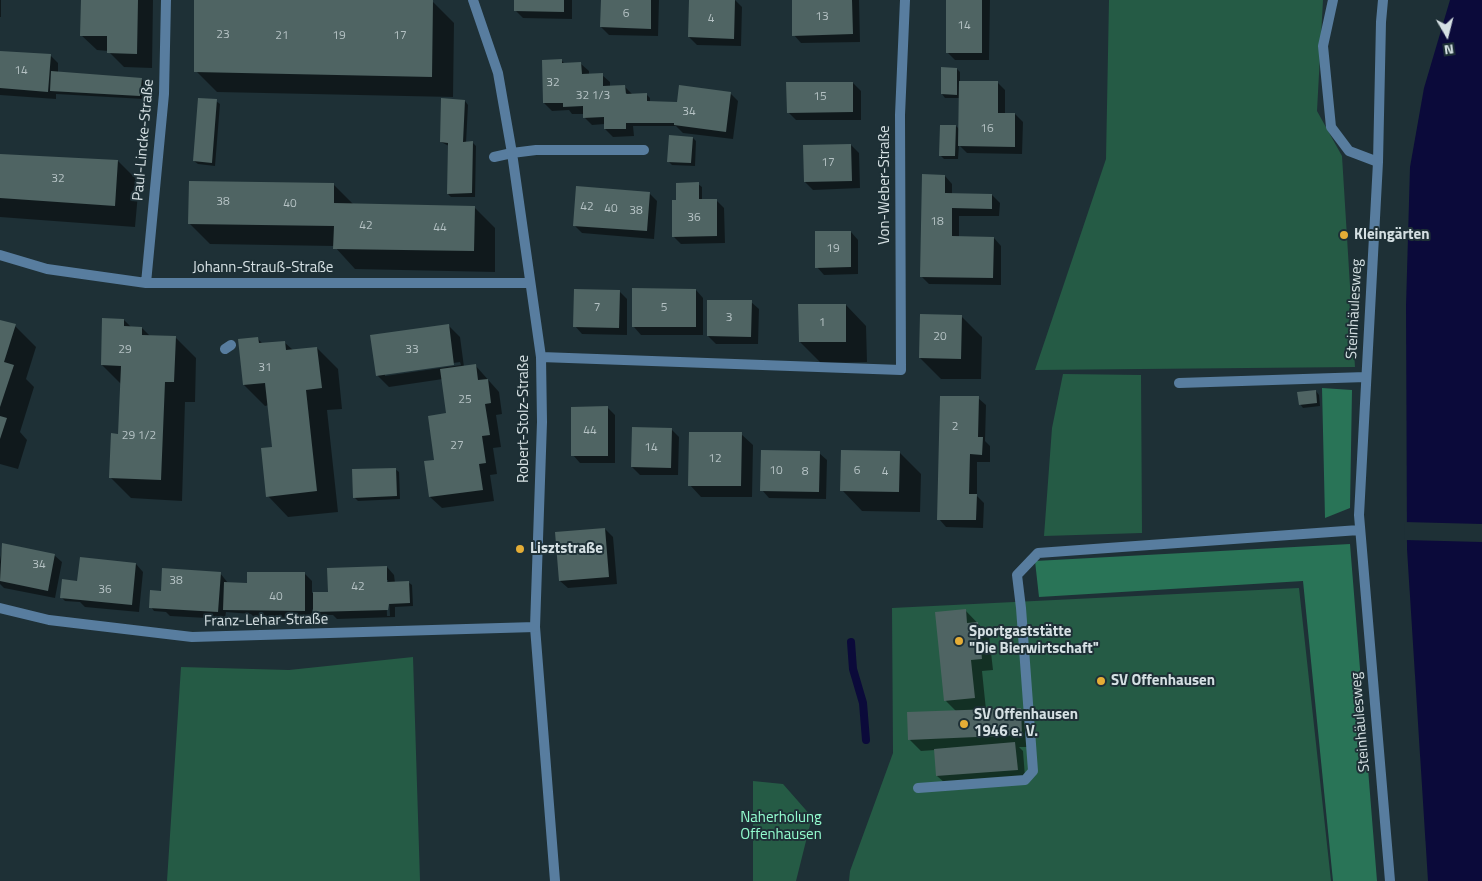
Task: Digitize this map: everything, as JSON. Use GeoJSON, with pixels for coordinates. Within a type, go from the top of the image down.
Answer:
{"type":"FeatureCollection","features":[{"type":"Feature","properties":{"kind":"street","name":"Paul-Lincke-Straße"},"geometry":{"type":"LineString","coordinates":[[146,283],[164,94],[166,0]]}},
{"type":"Feature","properties":{"kind":"street","name":"Robert-Stolz-Straße"},"geometry":{"type":"LineString","coordinates":[[473,0],[498,73],[512,154],[529,284],[541,357],[542,422],[535,627],[555,881]]}},
{"type":"Feature","properties":{"kind":"street","name":"Von-Weber-Straße"},"geometry":{"type":"LineString","coordinates":[[541,357],[901,370],[900,115],[905,0]]}},
{"type":"Feature","properties":{"kind":"street"},"geometry":{"type":"LineString","coordinates":[[1333,0],[1323,46],[1331,127],[1350,151],[1378,162]]}},
{"type":"Feature","properties":{"kind":"street","name":"Steinhäulesweg"},"geometry":{"type":"LineString","coordinates":[[1383,0],[1378,162],[1359,530],[1390,881]]}},
{"type":"Feature","properties":{"kind":"street"},"geometry":{"type":"LineString","coordinates":[[494,157],[536,150],[644,150]]}},
{"type":"Feature","properties":{"kind":"street","name":"Johann-Strauß-Straße"},"geometry":{"type":"LineString","coordinates":[[0,255],[48,269],[146,283],[312,278],[529,284]]}},
{"type":"Feature","properties":{"kind":"street"},"geometry":{"type":"LineString","coordinates":[[1179,383],[1366,377]]}},
{"type":"Feature","properties":{"kind":"street"},"geometry":{"type":"LineString","coordinates":[[918,788],[1025,780],[1033,771],[1017,575],[1038,553],[1359,530]]}},
{"type":"Feature","properties":{"kind":"street","name":"Franz-Lehar-Straße"},"geometry":{"type":"LineString","coordinates":[[0,608],[49,620],[192,637],[535,627]]}},
{"type":"Feature","properties":{"kind":"green space"},"geometry":{"type":"Polygon","coordinates":[[[1109,0],[1323,0],[1317,111],[1342,156],[1355,367],[1035,370],[1106,159],[1109,0]]]}},
{"type":"Feature","properties":{"kind":"green space"},"geometry":{"type":"Polygon","coordinates":[[[1063,374],[1141,375],[1142,533],[1044,536],[1052,428],[1063,374]]]}},
{"type":"Feature","properties":{"kind":"green space"},"geometry":{"type":"Polygon","coordinates":[[[1322,388],[1352,390],[1350,508],[1325,518],[1322,388]]]}},
{"type":"Feature","properties":{"kind":"green space"},"geometry":{"type":"Polygon","coordinates":[[[1350,544],[1377,881],[1333,881],[1303,581],[1039,597],[1035,561],[1350,544]]]}},
{"type":"Feature","properties":{"kind":"green space","name":"SV Offenhausen"},"geometry":{"type":"Polygon","coordinates":[[[1299,588],[1331,881],[849,881],[850,871],[893,753],[892,608],[1299,588]]]}},
{"type":"Feature","properties":{"kind":"green space"},"geometry":{"type":"Polygon","coordinates":[[[413,657],[420,881],[167,881],[181,667],[289,670],[413,657]]]}},
{"type":"Feature","properties":{"kind":"green space","name":"Naherholung Offenhausen"},"geometry":{"type":"Polygon","coordinates":[[[753,781],[783,784],[812,817],[796,881],[753,881],[753,781]]]}},
{"type":"Feature","properties":{"kind":"shaded area"},"geometry":{"type":"Polygon","coordinates":[[[1450,0],[1482,0],[1482,881],[1428,881],[1407,549],[1406,306],[1410,167],[1424,88],[1450,0]]]}},
{"type":"Feature","properties":{"kind":"pier"},"geometry":{"type":"Polygon","coordinates":[[[1404,522],[1482,524],[1482,542],[1405,540],[1404,522]]]}},
{"type":"Feature","properties":{"kind":"building"},"geometry":{"type":"Polygon","coordinates":[[[81,0],[138,0],[137,54],[107,53],[107,36],[80,36],[81,0]]]}},
{"type":"Feature","properties":{"kind":"building"},"geometry":{"type":"Polygon","coordinates":[[[194,0],[433,0],[432,77],[194,72],[194,0]]]}},
{"type":"Feature","properties":{"kind":"building"},"geometry":{"type":"Polygon","coordinates":[[[514,0],[564,0],[564,12],[514,11],[514,0]]]}},
{"type":"Feature","properties":{"kind":"building"},"geometry":{"type":"Polygon","coordinates":[[[601,0],[651,0],[651,29],[600,27],[601,0]]]}},
{"type":"Feature","properties":{"kind":"building"},"geometry":{"type":"Polygon","coordinates":[[[689,0],[735,0],[734,39],[688,37],[689,0]]]}},
{"type":"Feature","properties":{"kind":"building"},"geometry":{"type":"Polygon","coordinates":[[[792,0],[852,0],[853,34],[792,36],[792,0]]]}},
{"type":"Feature","properties":{"kind":"building"},"geometry":{"type":"Polygon","coordinates":[[[946,0],[982,0],[982,53],[946,53],[946,0]]]}},
{"type":"Feature","properties":{"kind":"building"},"geometry":{"type":"Polygon","coordinates":[[[0,51],[51,54],[48,92],[0,88],[0,51]]]}},
{"type":"Feature","properties":{"kind":"building"},"geometry":{"type":"Polygon","coordinates":[[[562,59],[562,63],[581,62],[582,74],[603,73],[603,86],[625,85],[626,94],[647,93],[647,101],[677,102],[679,85],[731,92],[726,132],[674,125],[674,123],[626,123],[626,129],[604,129],[604,117],[583,118],[583,106],[563,107],[563,103],[543,103],[542,60],[562,59]]]}},
{"type":"Feature","properties":{"kind":"building"},"geometry":{"type":"Polygon","coordinates":[[[941,67],[957,68],[957,95],[941,94],[941,67]]]}},
{"type":"Feature","properties":{"kind":"building"},"geometry":{"type":"Polygon","coordinates":[[[51,71],[142,78],[140,96],[50,91],[51,71]]]}},
{"type":"Feature","properties":{"kind":"building"},"geometry":{"type":"Polygon","coordinates":[[[959,81],[998,81],[998,113],[1015,113],[1015,147],[958,146],[959,81]]]}},
{"type":"Feature","properties":{"kind":"building"},"geometry":{"type":"Polygon","coordinates":[[[786,82],[853,82],[853,112],[787,113],[786,82]]]}},
{"type":"Feature","properties":{"kind":"building"},"geometry":{"type":"Polygon","coordinates":[[[198,98],[217,99],[212,163],[193,161],[198,98]]]}},
{"type":"Feature","properties":{"kind":"building"},"geometry":{"type":"Polygon","coordinates":[[[441,98],[465,100],[463,142],[473,141],[472,193],[447,194],[448,143],[440,142],[441,98]]]}},
{"type":"Feature","properties":{"kind":"building"},"geometry":{"type":"Polygon","coordinates":[[[940,125],[956,125],[955,156],[939,156],[940,125]]]}},
{"type":"Feature","properties":{"kind":"building"},"geometry":{"type":"Polygon","coordinates":[[[669,135],[693,137],[691,163],[667,162],[669,135]]]}},
{"type":"Feature","properties":{"kind":"building"},"geometry":{"type":"Polygon","coordinates":[[[851,144],[852,181],[804,182],[803,145],[851,144]]]}},
{"type":"Feature","properties":{"kind":"building"},"geometry":{"type":"Polygon","coordinates":[[[0,154],[118,160],[115,206],[0,198],[0,154]]]}},
{"type":"Feature","properties":{"kind":"building"},"geometry":{"type":"Polygon","coordinates":[[[922,174],[945,175],[945,193],[992,194],[992,209],[952,208],[952,236],[994,237],[993,278],[920,277],[922,174]]]}},
{"type":"Feature","properties":{"kind":"building"},"geometry":{"type":"Polygon","coordinates":[[[189,181],[334,183],[334,203],[475,206],[474,251],[333,249],[334,226],[188,224],[189,181]]]}},
{"type":"Feature","properties":{"kind":"building"},"geometry":{"type":"Polygon","coordinates":[[[699,182],[699,199],[717,199],[717,236],[672,237],[672,200],[676,200],[676,183],[699,182]]]}},
{"type":"Feature","properties":{"kind":"building"},"geometry":{"type":"Polygon","coordinates":[[[576,186],[650,192],[647,231],[573,226],[576,186]]]}},
{"type":"Feature","properties":{"kind":"building"},"geometry":{"type":"Polygon","coordinates":[[[815,231],[851,231],[851,267],[815,268],[815,231]]]}},
{"type":"Feature","properties":{"kind":"building"},"geometry":{"type":"Polygon","coordinates":[[[632,288],[696,289],[696,327],[632,327],[632,288]]]}},
{"type":"Feature","properties":{"kind":"building"},"geometry":{"type":"Polygon","coordinates":[[[574,289],[620,290],[619,328],[573,327],[574,289]]]}},
{"type":"Feature","properties":{"kind":"building"},"geometry":{"type":"Polygon","coordinates":[[[707,300],[752,300],[751,337],[707,336],[707,300]]]}},
{"type":"Feature","properties":{"kind":"building"},"geometry":{"type":"Polygon","coordinates":[[[798,304],[846,304],[846,342],[799,342],[798,304]]]}},
{"type":"Feature","properties":{"kind":"building"},"geometry":{"type":"Polygon","coordinates":[[[920,314],[962,315],[961,359],[919,358],[920,314]]]}},
{"type":"Feature","properties":{"kind":"building"},"geometry":{"type":"Polygon","coordinates":[[[102,318],[124,319],[124,326],[142,327],[142,335],[176,336],[174,382],[165,382],[161,480],[109,478],[111,433],[118,434],[121,366],[101,365],[102,318]]]}},
{"type":"Feature","properties":{"kind":"building"},"geometry":{"type":"Polygon","coordinates":[[[0,320],[16,324],[4,362],[14,365],[0,407],[0,320]]]}},
{"type":"Feature","properties":{"kind":"building"},"geometry":{"type":"Polygon","coordinates":[[[449,324],[454,365],[376,376],[370,335],[449,324]]]}},
{"type":"Feature","properties":{"kind":"building"},"geometry":{"type":"Polygon","coordinates":[[[258,337],[259,343],[285,341],[286,350],[317,347],[322,388],[306,390],[317,491],[266,497],[261,448],[272,447],[265,383],[243,385],[238,339],[258,337]]]}},
{"type":"Feature","properties":{"kind":"building"},"geometry":{"type":"Polygon","coordinates":[[[476,364],[478,380],[488,379],[491,403],[485,404],[490,435],[482,436],[486,463],[479,464],[483,490],[429,497],[424,461],[434,460],[428,416],[446,413],[440,369],[476,364]]]}},
{"type":"Feature","properties":{"kind":"building"},"geometry":{"type":"Polygon","coordinates":[[[1316,390],[1317,403],[1299,405],[1297,392],[1316,390]]]}},
{"type":"Feature","properties":{"kind":"building"},"geometry":{"type":"Polygon","coordinates":[[[940,396],[979,396],[978,437],[983,437],[982,455],[970,454],[969,494],[977,494],[976,520],[937,520],[940,396]]]}},
{"type":"Feature","properties":{"kind":"building"},"geometry":{"type":"Polygon","coordinates":[[[608,406],[608,456],[571,456],[571,407],[608,406]]]}},
{"type":"Feature","properties":{"kind":"building"},"geometry":{"type":"Polygon","coordinates":[[[0,416],[7,418],[0,439],[0,416]]]}},
{"type":"Feature","properties":{"kind":"building"},"geometry":{"type":"Polygon","coordinates":[[[632,427],[672,428],[671,468],[631,467],[632,427]]]}},
{"type":"Feature","properties":{"kind":"building"},"geometry":{"type":"Polygon","coordinates":[[[689,432],[742,432],[741,486],[688,486],[689,432]]]}},
{"type":"Feature","properties":{"kind":"building"},"geometry":{"type":"Polygon","coordinates":[[[761,450],[820,451],[819,492],[760,491],[761,450]]]}},
{"type":"Feature","properties":{"kind":"building"},"geometry":{"type":"Polygon","coordinates":[[[841,450],[900,451],[899,492],[840,491],[841,450]]]}},
{"type":"Feature","properties":{"kind":"building"},"geometry":{"type":"Polygon","coordinates":[[[396,468],[397,496],[353,498],[352,469],[396,468]]]}},
{"type":"Feature","properties":{"kind":"building"},"geometry":{"type":"Polygon","coordinates":[[[605,528],[609,577],[559,581],[555,532],[605,528]]]}},
{"type":"Feature","properties":{"kind":"building"},"geometry":{"type":"Polygon","coordinates":[[[2,543],[55,554],[48,591],[0,581],[2,543]]]}},
{"type":"Feature","properties":{"kind":"building"},"geometry":{"type":"Polygon","coordinates":[[[80,557],[136,563],[132,605],[60,598],[62,579],[77,581],[80,557]]]}},
{"type":"Feature","properties":{"kind":"building"},"geometry":{"type":"Polygon","coordinates":[[[387,566],[387,582],[409,581],[410,603],[389,604],[388,610],[313,612],[313,592],[328,592],[327,568],[387,566]]]}},
{"type":"Feature","properties":{"kind":"building"},"geometry":{"type":"Polygon","coordinates":[[[162,568],[221,572],[218,612],[149,608],[150,590],[161,591],[162,568]]]}},
{"type":"Feature","properties":{"kind":"building"},"geometry":{"type":"Polygon","coordinates":[[[247,572],[305,572],[305,611],[223,610],[224,582],[247,583],[247,572]]]}},
{"type":"Feature","properties":{"kind":"building","name":"Sportgaststätte \"Die Bierwirtschaft\""},"geometry":{"type":"Polygon","coordinates":[[[966,609],[967,623],[978,622],[982,659],[971,660],[975,698],[944,701],[935,612],[966,609]]]}},
{"type":"Feature","properties":{"kind":"building","name":"SV Offenhausen 1946 e. V."},"geometry":{"type":"Polygon","coordinates":[[[1021,708],[1022,735],[908,740],[907,712],[1021,708]]]}},
{"type":"Feature","properties":{"kind":"building"},"geometry":{"type":"Polygon","coordinates":[[[1015,742],[1018,770],[936,776],[934,749],[1015,742]]]}},
{"type":"Feature","properties":{"kind":"waterway"},"geometry":{"type":"LineString","coordinates":[[851,642],[853,669],[863,703],[866,740]]}},
{"type":"Feature","properties":{"kind":"place","name":"Kleingärten"},"geometry":{"type":"Point","coordinates":[1344,235]}},
{"type":"Feature","properties":{"kind":"place","name":"Lisztstraße"},"geometry":{"type":"Point","coordinates":[520,549]}},
{"type":"Feature","properties":{"kind":"place","name":"Sportgaststätte \"Die Bierwirtschaft\""},"geometry":{"type":"Point","coordinates":[959,641]}},
{"type":"Feature","properties":{"kind":"place","name":"SV Offenhausen"},"geometry":{"type":"Point","coordinates":[1101,681]}},
{"type":"Feature","properties":{"kind":"place","name":"SV Offenhausen 1946 e. V."},"geometry":{"type":"Point","coordinates":[964,724]}}]}
